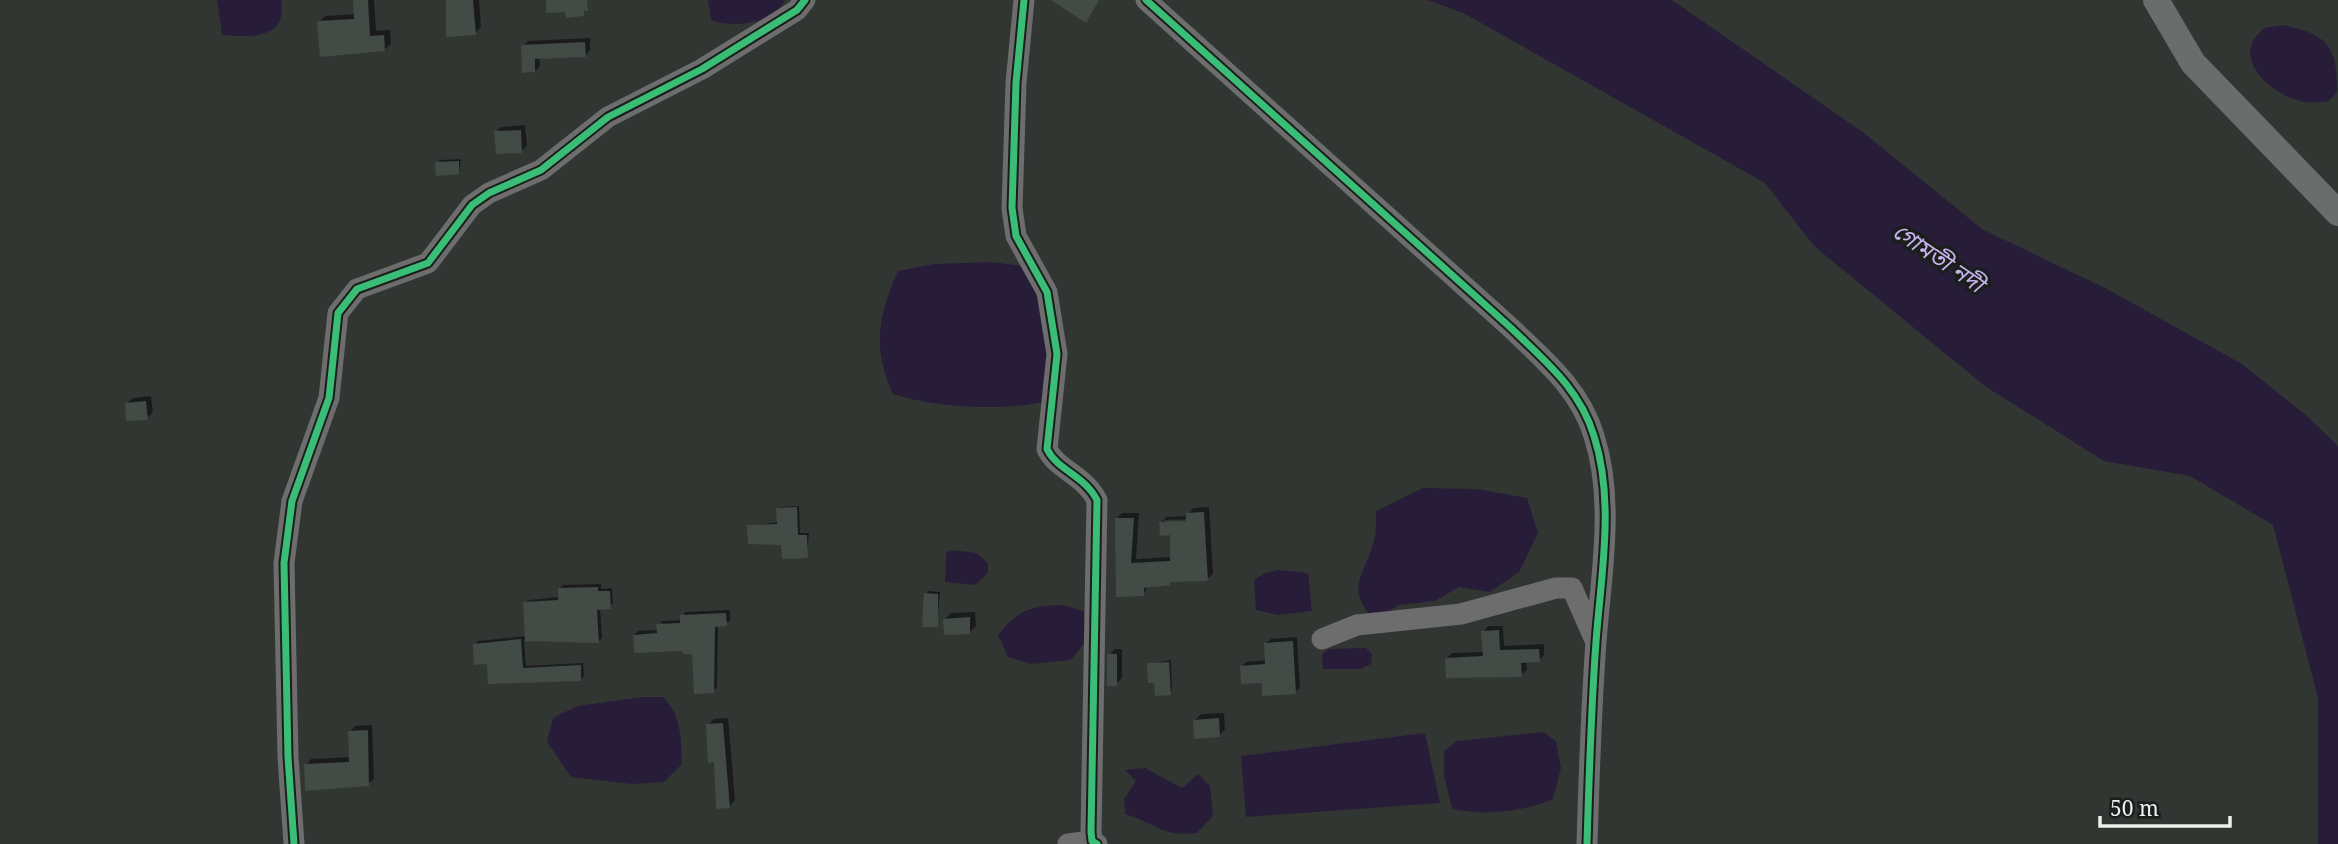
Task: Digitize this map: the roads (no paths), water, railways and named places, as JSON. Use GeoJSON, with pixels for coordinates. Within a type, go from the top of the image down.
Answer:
{"type":"FeatureCollection","features":[{"type":"Feature","properties":{"kind":"main road"},"geometry":{"type":"LineString","coordinates":[[2156,0],[2193,63],[2338,213]]}},
{"type":"Feature","properties":{"kind":"street"},"geometry":{"type":"LineString","coordinates":[[294,844],[288,757],[284,563],[292,501],[329,398],[338,313],[357,289],[428,263],[472,205],[489,193],[541,170],[608,117],[702,69],[797,10],[805,0]]}},
{"type":"Feature","properties":{"kind":"street"},"geometry":{"type":"LineString","coordinates":[[1024,0],[1016,83],[1012,208],[1016,236],[1047,292],[1057,354],[1048,449],[1051,457],[1088,485],[1097,500],[1095,843],[1068,844]]}},
{"type":"Feature","properties":{"kind":"street"},"geometry":{"type":"LineString","coordinates":[[1146,0],[1281,123],[1344,175],[1567,381],[1594,435],[1600,461],[1605,537],[1595,643],[1587,844]]}},
{"type":"Feature","properties":{"kind":"street"},"geometry":{"type":"LineString","coordinates":[[1322,639],[1357,625],[1461,614],[1556,587],[1572,588],[1595,643]]}},
{"type":"Feature","properties":{"kind":"water"},"geometry":{"type":"Polygon","coordinates":[[[217,0],[281,0],[282,13],[279,23],[265,33],[222,35],[217,0]]]}},
{"type":"Feature","properties":{"kind":"water"},"geometry":{"type":"Polygon","coordinates":[[[708,0],[785,0],[772,15],[763,19],[730,24],[711,20],[708,0]]]}},
{"type":"Feature","properties":{"kind":"water","name":"গোমতী নদী"},"geometry":{"type":"Polygon","coordinates":[[[1428,0],[1672,0],[1864,133],[1982,229],[2109,290],[2242,364],[2307,416],[2338,446],[2338,844],[2318,844],[2318,698],[2273,525],[2190,476],[2104,461],[1986,387],[1814,246],[1765,183],[1465,14],[1428,0]]]}},
{"type":"Feature","properties":{"kind":"water"},"geometry":{"type":"Polygon","coordinates":[[[2283,25],[2310,33],[2327,44],[2335,63],[2337,93],[2327,102],[2295,100],[2274,89],[2257,72],[2250,52],[2254,39],[2264,28],[2283,25]]]}},
{"type":"Feature","properties":{"kind":"water"},"geometry":{"type":"Polygon","coordinates":[[[991,262],[1024,266],[1048,309],[1051,360],[1044,402],[1008,407],[968,407],[893,394],[882,362],[880,332],[886,303],[898,271],[934,264],[991,262]]]}},
{"type":"Feature","properties":{"kind":"water"},"geometry":{"type":"Polygon","coordinates":[[[1423,488],[1477,489],[1527,498],[1538,533],[1519,572],[1490,592],[1459,587],[1435,601],[1399,605],[1374,620],[1365,609],[1358,590],[1374,540],[1376,511],[1423,488]]]}},
{"type":"Feature","properties":{"kind":"water"},"geometry":{"type":"Polygon","coordinates":[[[951,550],[977,553],[988,563],[988,573],[975,585],[945,582],[946,553],[951,550]]]}},
{"type":"Feature","properties":{"kind":"water"},"geometry":{"type":"Polygon","coordinates":[[[1278,570],[1308,573],[1312,611],[1277,615],[1256,610],[1254,580],[1265,573],[1278,570]]]}},
{"type":"Feature","properties":{"kind":"water"},"geometry":{"type":"Polygon","coordinates":[[[1063,605],[1086,612],[1087,640],[1071,660],[1031,664],[1008,657],[998,635],[1013,619],[1034,608],[1063,605]]]}},
{"type":"Feature","properties":{"kind":"water"},"geometry":{"type":"Polygon","coordinates":[[[1366,648],[1372,654],[1371,664],[1361,669],[1323,669],[1322,654],[1329,649],[1366,648]]]}},
{"type":"Feature","properties":{"kind":"water"},"geometry":{"type":"Polygon","coordinates":[[[663,697],[674,712],[679,728],[682,764],[664,782],[631,784],[571,777],[547,742],[553,718],[577,706],[663,697]]]}},
{"type":"Feature","properties":{"kind":"water"},"geometry":{"type":"Polygon","coordinates":[[[1543,732],[1556,741],[1561,768],[1553,799],[1503,812],[1452,809],[1444,775],[1444,751],[1457,741],[1543,732]]]}},
{"type":"Feature","properties":{"kind":"water"},"geometry":{"type":"Polygon","coordinates":[[[1425,733],[1440,803],[1246,817],[1241,756],[1425,733]]]}},
{"type":"Feature","properties":{"kind":"water"},"geometry":{"type":"Polygon","coordinates":[[[1145,768],[1182,788],[1198,774],[1210,786],[1213,816],[1197,833],[1167,831],[1125,814],[1124,799],[1136,781],[1125,770],[1145,768]]]}}]}
